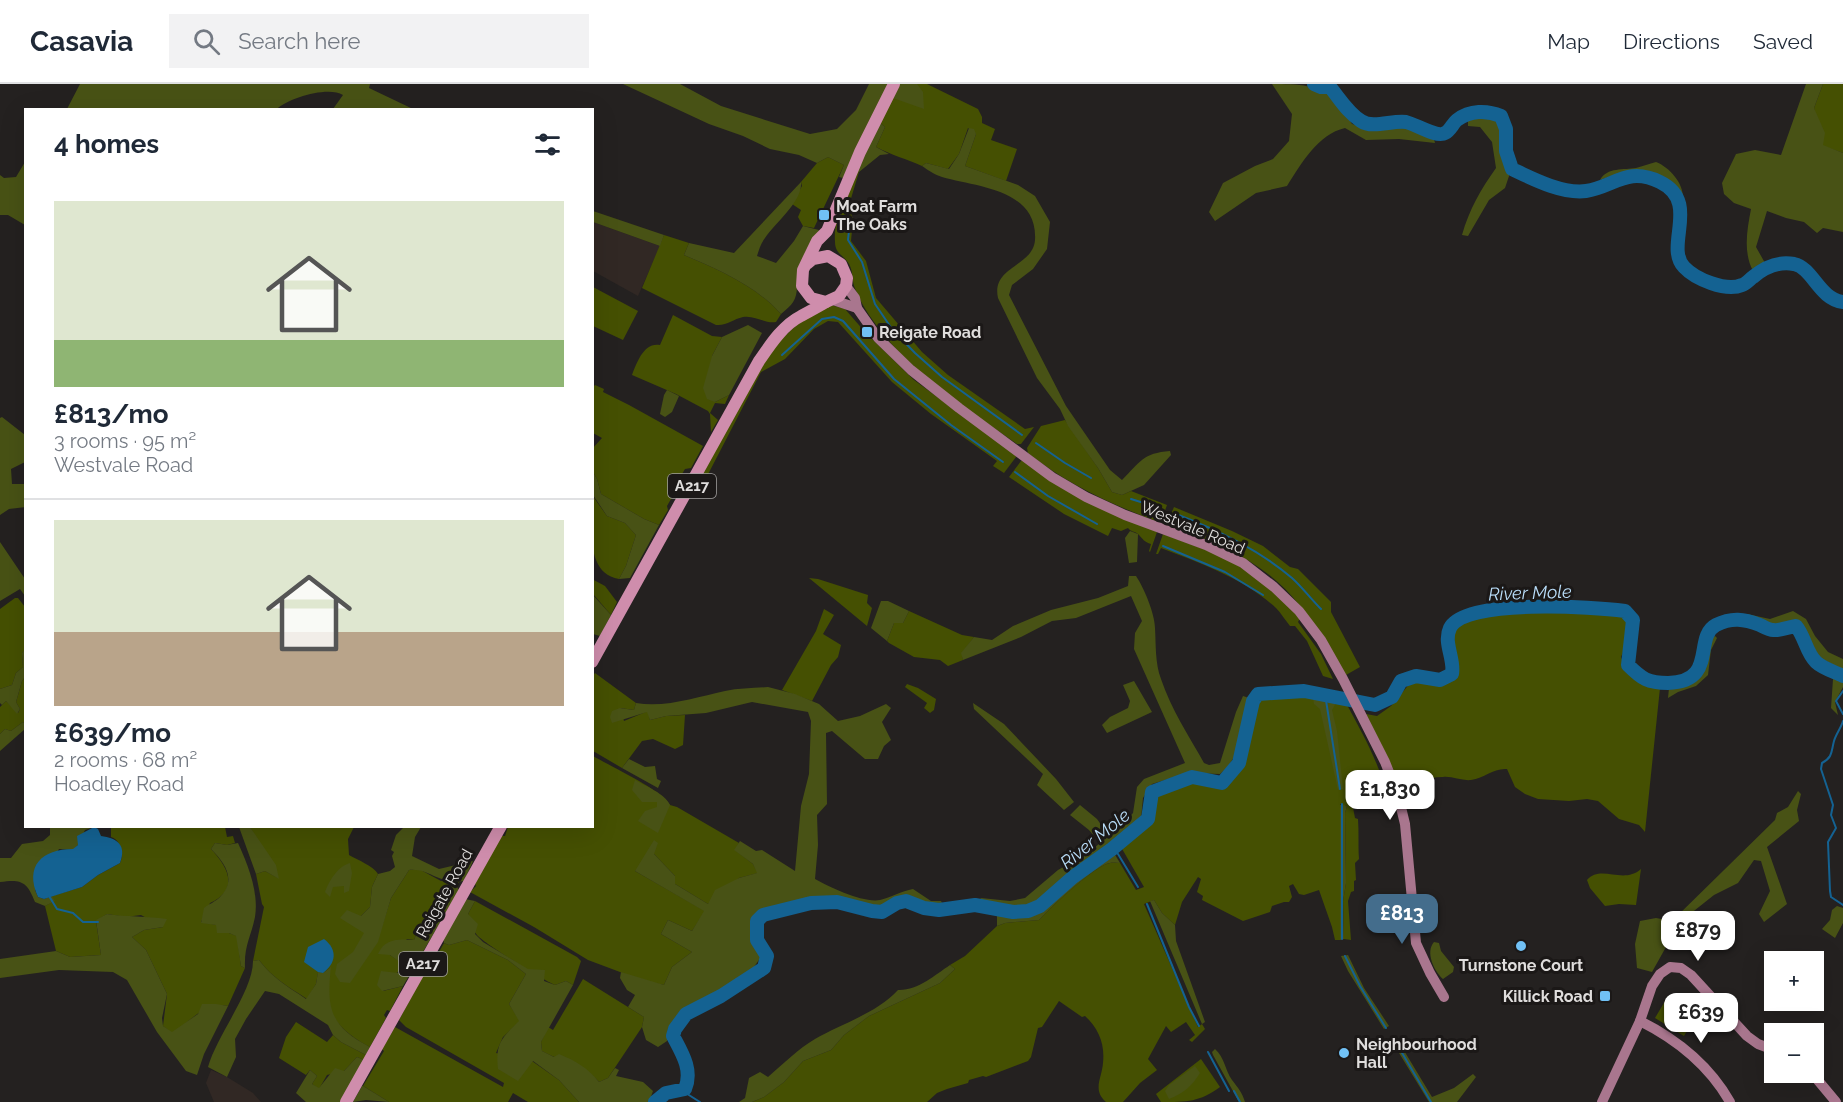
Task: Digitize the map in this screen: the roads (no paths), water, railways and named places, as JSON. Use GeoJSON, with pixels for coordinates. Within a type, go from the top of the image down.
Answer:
{"type":"FeatureCollection","features":[{"type":"Feature","properties":{"kind":"main road"},"geometry":{"type":"LineString","coordinates":[[827,231],[835,259],[845,270],[846,286],[839,296],[830,301],[818,301],[806,292],[801,278],[817,241],[827,231],[860,152],[894,84]]}},
{"type":"Feature","properties":{"kind":"main road"},"geometry":{"type":"LineString","coordinates":[[807,264],[820,256],[835,259]]}},
{"type":"Feature","properties":{"kind":"main road"},"geometry":{"type":"LineString","coordinates":[[799,316],[806,292]]}},
{"type":"Feature","properties":{"kind":"main road","name":"A217"},"geometry":{"type":"LineString","coordinates":[[594,658],[691,487],[749,378],[777,336],[799,316],[830,301]]}},
{"type":"Feature","properties":{"kind":"main road","name":"Reigate Road"},"geometry":{"type":"LineString","coordinates":[[346,1102],[500,828]]}},
{"type":"Feature","properties":{"kind":"street","name":"Westvale Road"},"geometry":{"type":"LineString","coordinates":[[846,286],[855,298],[857,308],[878,338],[910,370],[1052,477],[1114,511],[1206,545],[1243,564],[1299,611],[1321,640],[1385,762],[1403,816],[1416,943],[1444,997]]}},
{"type":"Feature","properties":{"kind":"street"},"geometry":{"type":"LineString","coordinates":[[830,301],[857,308]]}},
{"type":"Feature","properties":{"kind":"street"},"geometry":{"type":"LineString","coordinates":[[1602,1102],[1640,1021],[1655,981],[1665,969],[1676,967],[1691,975],[1752,1041],[1764,1046]]}},
{"type":"Feature","properties":{"kind":"street"},"geometry":{"type":"LineString","coordinates":[[1640,1021],[1673,1040],[1699,1060],[1730,1102]]}},
{"type":"Feature","properties":{"kind":"street"},"geometry":{"type":"LineString","coordinates":[[1820,1083],[1836,1102]]}},
{"type":"Feature","properties":{"kind":"water"},"geometry":{"type":"Polygon","coordinates":[[[92,828],[98,829],[101,836],[116,841],[121,847],[120,863],[82,887],[44,899],[38,897],[33,876],[39,861],[52,852],[73,849],[78,845],[77,836],[92,828]]]}},
{"type":"Feature","properties":{"kind":"water"},"geometry":{"type":"Polygon","coordinates":[[[324,939],[332,948],[334,956],[331,965],[323,973],[304,962],[308,947],[324,939]]]}},
{"type":"Feature","properties":{"kind":"waterway","name":"River Mole"},"geometry":{"type":"LineString","coordinates":[[1314,84],[1330,87],[1352,114],[1361,121],[1371,124],[1406,122],[1441,134],[1448,131],[1457,120],[1467,114],[1484,112],[1501,116],[1506,129],[1506,151],[1512,169],[1538,181],[1567,190],[1586,191],[1621,179],[1638,176],[1660,182],[1672,191],[1678,201],[1680,212],[1679,258],[1684,267],[1695,276],[1720,286],[1735,287],[1745,284],[1762,270],[1772,266],[1783,263],[1794,264],[1806,271],[1828,295],[1843,302]]}},
{"type":"Feature","properties":{"kind":"waterway"},"geometry":{"type":"LineString","coordinates":[[850,221],[848,240],[862,262],[875,304],[892,329],[942,377],[1022,435]]}},
{"type":"Feature","properties":{"kind":"waterway"},"geometry":{"type":"LineString","coordinates":[[782,355],[822,319],[834,317],[843,321],[894,379],[951,425],[1003,462]]}},
{"type":"Feature","properties":{"kind":"waterway"},"geometry":{"type":"LineString","coordinates":[[1036,443],[1091,478]]}},
{"type":"Feature","properties":{"kind":"waterway"},"geometry":{"type":"LineString","coordinates":[[1015,472],[1048,496],[1097,524]]}},
{"type":"Feature","properties":{"kind":"waterway"},"geometry":{"type":"LineString","coordinates":[[1131,499],[1160,508]]}},
{"type":"Feature","properties":{"kind":"waterway"},"geometry":{"type":"LineString","coordinates":[[1176,514],[1222,534],[1265,558],[1292,578],[1321,609]]}},
{"type":"Feature","properties":{"kind":"waterway"},"geometry":{"type":"LineString","coordinates":[[1163,546],[1225,572],[1263,595]]}},
{"type":"Feature","properties":{"kind":"waterway","name":"River Mole"},"geometry":{"type":"LineString","coordinates":[[655,1102],[666,1093],[685,1089],[687,1068],[673,1036],[675,1029],[686,1014],[721,996],[764,968],[767,956],[757,940],[757,921],[763,915],[811,903],[837,902],[882,912],[897,903],[906,901],[924,908],[939,910],[975,905],[1013,912],[1028,911],[1040,906],[1073,877],[1148,819],[1152,792],[1192,777],[1222,783],[1239,763],[1253,701],[1258,694],[1304,691],[1375,705],[1392,697],[1401,681],[1416,676],[1440,680],[1452,674],[1448,634],[1450,628],[1460,618],[1504,608],[1560,607],[1625,611],[1633,620],[1628,665],[1646,679],[1668,683],[1683,681],[1693,675],[1699,667],[1709,631],[1716,625],[1727,621],[1743,620],[1771,630],[1796,626],[1816,662],[1843,676]]}},
{"type":"Feature","properties":{"kind":"waterway"},"geometry":{"type":"LineString","coordinates":[[1843,691],[1836,701],[1843,714]]}},
{"type":"Feature","properties":{"kind":"waterway"},"geometry":{"type":"LineString","coordinates":[[1325,694],[1340,789]]}},
{"type":"Feature","properties":{"kind":"waterway"},"geometry":{"type":"LineString","coordinates":[[1843,721],[1831,754],[1822,763],[1821,769],[1833,805],[1831,815],[1836,828],[1828,842],[1830,891],[1831,897],[1843,905]]}},
{"type":"Feature","properties":{"kind":"waterway"},"geometry":{"type":"LineString","coordinates":[[1342,804],[1342,939]]}},
{"type":"Feature","properties":{"kind":"waterway"},"geometry":{"type":"LineString","coordinates":[[1112,849],[1118,854],[1138,887]]}},
{"type":"Feature","properties":{"kind":"waterway"},"geometry":{"type":"LineString","coordinates":[[49,896],[57,909],[73,913],[83,922],[98,922]]}},
{"type":"Feature","properties":{"kind":"waterway"},"geometry":{"type":"LineString","coordinates":[[1147,904],[1199,1026]]}},
{"type":"Feature","properties":{"kind":"waterway"},"geometry":{"type":"LineString","coordinates":[[1345,956],[1360,986],[1386,1028]]}},
{"type":"Feature","properties":{"kind":"waterway"},"geometry":{"type":"LineString","coordinates":[[1398,1046],[1431,1102]]}},
{"type":"Feature","properties":{"kind":"waterway"},"geometry":{"type":"LineString","coordinates":[[1208,1052],[1229,1091]]}},
{"type":"Feature","properties":{"kind":"waterway"},"geometry":{"type":"LineString","coordinates":[[681,1090],[700,1102]]}},
{"type":"Feature","properties":{"kind":"waterway"},"geometry":{"type":"LineString","coordinates":[[1234,1091],[1240,1102]]}},
{"type":"Feature","properties":{"kind":"place","name":"Moat Farm The Oaks"},"geometry":{"type":"Point","coordinates":[824,215]}},
{"type":"Feature","properties":{"kind":"place","name":"Reigate Road"},"geometry":{"type":"Point","coordinates":[867,332]}},
{"type":"Feature","properties":{"kind":"place","name":"Turnstone Court"},"geometry":{"type":"Point","coordinates":[1521,946]}},
{"type":"Feature","properties":{"kind":"place","name":"Killick Road"},"geometry":{"type":"Point","coordinates":[1605,996]}},
{"type":"Feature","properties":{"kind":"place","name":"Neighbourhood Hall"},"geometry":{"type":"Point","coordinates":[1344,1053]}}]}
